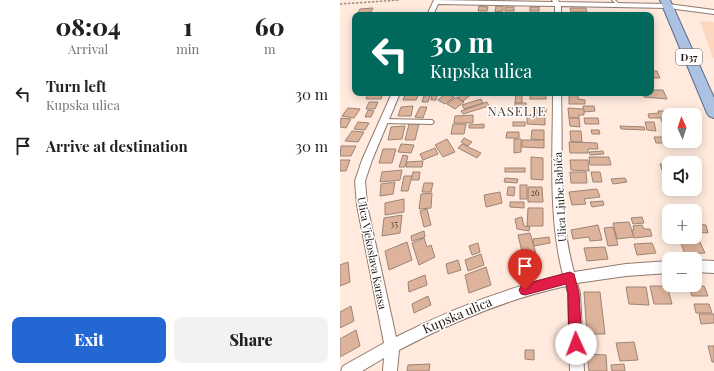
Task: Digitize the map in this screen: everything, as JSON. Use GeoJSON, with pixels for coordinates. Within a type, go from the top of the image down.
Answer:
{"type":"FeatureCollection","features":[{"type":"Feature","properties":{"kind":"main road","name":"D37"},"geometry":{"type":"LineString","coordinates":[[666,3],[714,113]]}},
{"type":"Feature","properties":{"kind":"street"},"geometry":{"type":"LineString","coordinates":[[431,12],[436,1],[556,2],[619,5],[666,3],[714,12]]}},
{"type":"Feature","properties":{"kind":"street"},"geometry":{"type":"LineString","coordinates":[[556,2],[558,12]]}},
{"type":"Feature","properties":{"kind":"street","name":"Ulica Vjekoslava Karasa"},"geometry":{"type":"LineString","coordinates":[[390,371],[392,356],[362,205],[360,181],[367,160],[395,96]]}},
{"type":"Feature","properties":{"kind":"street","name":"Ulica Ljube Babića"},"geometry":{"type":"LineString","coordinates":[[558,96],[559,218],[564,256],[574,293],[577,371]]}},
{"type":"Feature","properties":{"kind":"street","name":"Kupska ulica"},"geometry":{"type":"LineString","coordinates":[[348,371],[390,345],[488,302],[570,278],[635,268],[662,266]]}},
{"type":"Feature","properties":{"kind":"street"},"geometry":{"type":"LineString","coordinates":[[702,266],[714,267]]}},
{"type":"Feature","properties":{"kind":"lane"},"geometry":{"type":"LineString","coordinates":[[613,0],[619,5]]}},
{"type":"Feature","properties":{"kind":"lane"},"geometry":{"type":"LineString","coordinates":[[384,121],[432,122]]}},
{"type":"Feature","properties":{"kind":"path"},"geometry":{"type":"LineString","coordinates":[[340,4],[400,0]]}},
{"type":"Feature","properties":{"kind":"shaded area"},"geometry":{"type":"Polygon","coordinates":[[[700,21],[714,22],[714,58],[713,58],[700,21]]]}},
{"type":"Feature","properties":{"kind":"building"},"geometry":{"type":"Polygon","coordinates":[[[479,6],[488,7],[487,11],[478,11],[479,6]]]}},
{"type":"Feature","properties":{"kind":"building"},"geometry":{"type":"Polygon","coordinates":[[[496,6],[503,6],[503,11],[495,12],[496,6]]]}},
{"type":"Feature","properties":{"kind":"building"},"geometry":{"type":"Polygon","coordinates":[[[505,7],[514,7],[514,11],[505,11],[505,7]]]}},
{"type":"Feature","properties":{"kind":"building"},"geometry":{"type":"Polygon","coordinates":[[[530,7],[539,7],[539,11],[530,11],[530,7]]]}},
{"type":"Feature","properties":{"kind":"building"},"geometry":{"type":"Polygon","coordinates":[[[373,8],[371,12],[358,12],[360,9],[373,8]]]}},
{"type":"Feature","properties":{"kind":"building"},"geometry":{"type":"Polygon","coordinates":[[[570,8],[586,8],[587,12],[571,12],[570,8]]]}},
{"type":"Feature","properties":{"kind":"building"},"geometry":{"type":"Polygon","coordinates":[[[654,71],[657,71],[660,78],[654,78],[654,71]]]}},
{"type":"Feature","properties":{"kind":"building"},"geometry":{"type":"Polygon","coordinates":[[[654,90],[663,90],[667,99],[644,97],[654,96],[654,90]]]}},
{"type":"Feature","properties":{"kind":"building"},"geometry":{"type":"Polygon","coordinates":[[[367,96],[382,96],[381,99],[366,99],[367,96]]]}},
{"type":"Feature","properties":{"kind":"building"},"geometry":{"type":"Polygon","coordinates":[[[405,96],[418,96],[416,100],[403,100],[405,96]]]}},
{"type":"Feature","properties":{"kind":"building"},"geometry":{"type":"Polygon","coordinates":[[[424,96],[430,96],[428,102],[422,102],[424,96]]]}},
{"type":"Feature","properties":{"kind":"building"},"geometry":{"type":"Polygon","coordinates":[[[432,96],[437,96],[436,100],[431,100],[432,96]]]}},
{"type":"Feature","properties":{"kind":"building"},"geometry":{"type":"Polygon","coordinates":[[[443,96],[454,97],[445,104],[438,100],[443,96]]]}},
{"type":"Feature","properties":{"kind":"building"},"geometry":{"type":"Polygon","coordinates":[[[460,96],[469,96],[463,101],[457,98],[460,96]]]}},
{"type":"Feature","properties":{"kind":"building"},"geometry":{"type":"Polygon","coordinates":[[[516,96],[522,96],[522,103],[515,103],[516,96]]]}},
{"type":"Feature","properties":{"kind":"building"},"geometry":{"type":"Polygon","coordinates":[[[530,96],[546,96],[546,99],[530,99],[530,96]]]}},
{"type":"Feature","properties":{"kind":"building"},"geometry":{"type":"Polygon","coordinates":[[[569,96],[578,96],[578,99],[585,100],[585,104],[569,104],[569,96]]]}},
{"type":"Feature","properties":{"kind":"building"},"geometry":{"type":"Polygon","coordinates":[[[456,97],[464,102],[455,109],[447,104],[456,97]]]}},
{"type":"Feature","properties":{"kind":"building"},"geometry":{"type":"Polygon","coordinates":[[[481,99],[483,103],[464,109],[462,105],[481,99]]]}},
{"type":"Feature","properties":{"kind":"building"},"geometry":{"type":"Polygon","coordinates":[[[369,102],[378,102],[375,109],[366,109],[369,102]]]}},
{"type":"Feature","properties":{"kind":"building"},"geometry":{"type":"Polygon","coordinates":[[[487,102],[489,106],[463,114],[461,111],[487,102]]]}},
{"type":"Feature","properties":{"kind":"building"},"geometry":{"type":"Polygon","coordinates":[[[515,103],[526,103],[526,107],[515,107],[515,103]]]}},
{"type":"Feature","properties":{"kind":"building"},"geometry":{"type":"Polygon","coordinates":[[[413,106],[411,116],[398,116],[401,107],[413,106]]]}},
{"type":"Feature","properties":{"kind":"building"},"geometry":{"type":"Polygon","coordinates":[[[583,106],[594,106],[595,111],[584,112],[583,106]]]}},
{"type":"Feature","properties":{"kind":"building"},"geometry":{"type":"Polygon","coordinates":[[[420,107],[427,107],[423,118],[415,117],[420,107]]]}},
{"type":"Feature","properties":{"kind":"building"},"geometry":{"type":"Polygon","coordinates":[[[534,107],[546,108],[546,113],[534,113],[534,107]]]}},
{"type":"Feature","properties":{"kind":"building"},"geometry":{"type":"Polygon","coordinates":[[[348,108],[360,109],[354,118],[342,116],[348,108]]]}},
{"type":"Feature","properties":{"kind":"building"},"geometry":{"type":"Polygon","coordinates":[[[568,108],[584,109],[584,115],[579,115],[579,118],[569,118],[568,108]]]}},
{"type":"Feature","properties":{"kind":"building"},"geometry":{"type":"Polygon","coordinates":[[[368,110],[374,111],[371,117],[365,117],[368,110]]]}},
{"type":"Feature","properties":{"kind":"building"},"geometry":{"type":"Polygon","coordinates":[[[658,111],[662,111],[662,122],[661,118],[649,118],[648,114],[659,113],[658,111]]]}},
{"type":"Feature","properties":{"kind":"building"},"geometry":{"type":"Polygon","coordinates":[[[473,115],[473,123],[454,123],[455,116],[473,115]]]}},
{"type":"Feature","properties":{"kind":"building"},"geometry":{"type":"Polygon","coordinates":[[[527,115],[545,116],[545,125],[527,124],[527,115]]]}},
{"type":"Feature","properties":{"kind":"building"},"geometry":{"type":"Polygon","coordinates":[[[341,118],[351,119],[346,128],[340,127],[341,118]]]}},
{"type":"Feature","properties":{"kind":"building"},"geometry":{"type":"Polygon","coordinates":[[[569,118],[579,118],[580,127],[570,126],[569,118]]]}},
{"type":"Feature","properties":{"kind":"building"},"geometry":{"type":"Polygon","coordinates":[[[584,118],[598,118],[599,124],[585,124],[584,118]]]}},
{"type":"Feature","properties":{"kind":"building"},"geometry":{"type":"Polygon","coordinates":[[[358,122],[369,123],[365,130],[354,129],[358,122]]]}},
{"type":"Feature","properties":{"kind":"building"},"geometry":{"type":"Polygon","coordinates":[[[513,122],[525,122],[525,126],[513,126],[513,122]]]}},
{"type":"Feature","properties":{"kind":"building"},"geometry":{"type":"Polygon","coordinates":[[[645,122],[654,122],[656,131],[647,130],[645,122]]]}},
{"type":"Feature","properties":{"kind":"building"},"geometry":{"type":"Polygon","coordinates":[[[409,124],[419,124],[415,140],[405,140],[409,124]]]}},
{"type":"Feature","properties":{"kind":"building"},"geometry":{"type":"Polygon","coordinates":[[[453,124],[466,124],[464,134],[451,134],[453,124]]]}},
{"type":"Feature","properties":{"kind":"building"},"geometry":{"type":"Polygon","coordinates":[[[484,124],[484,128],[469,128],[469,125],[484,124]]]}},
{"type":"Feature","properties":{"kind":"building"},"geometry":{"type":"Polygon","coordinates":[[[405,126],[402,139],[388,140],[391,127],[405,126]]]}},
{"type":"Feature","properties":{"kind":"building"},"geometry":{"type":"Polygon","coordinates":[[[620,126],[644,127],[645,130],[621,129],[620,126]]]}},
{"type":"Feature","properties":{"kind":"building"},"geometry":{"type":"Polygon","coordinates":[[[532,130],[544,130],[544,140],[531,139],[532,130]]]}},
{"type":"Feature","properties":{"kind":"building"},"geometry":{"type":"Polygon","coordinates":[[[591,130],[599,130],[600,134],[592,134],[591,130]]]}},
{"type":"Feature","properties":{"kind":"building"},"geometry":{"type":"Polygon","coordinates":[[[352,131],[364,132],[358,142],[345,141],[352,131]]]}},
{"type":"Feature","properties":{"kind":"building"},"geometry":{"type":"Polygon","coordinates":[[[570,131],[581,131],[582,142],[571,142],[570,131]]]}},
{"type":"Feature","properties":{"kind":"building"},"geometry":{"type":"Polygon","coordinates":[[[507,132],[519,132],[519,138],[506,138],[507,132]]]}},
{"type":"Feature","properties":{"kind":"building"},"geometry":{"type":"Polygon","coordinates":[[[654,137],[662,137],[662,143],[656,143],[654,137]]]}},
{"type":"Feature","properties":{"kind":"building"},"geometry":{"type":"Polygon","coordinates":[[[464,138],[472,142],[468,146],[461,142],[464,138]]]}},
{"type":"Feature","properties":{"kind":"building"},"geometry":{"type":"Polygon","coordinates":[[[447,139],[455,152],[443,157],[435,145],[447,139]]]}},
{"type":"Feature","properties":{"kind":"building"},"geometry":{"type":"Polygon","coordinates":[[[514,139],[521,139],[521,152],[514,153],[514,139]]]}},
{"type":"Feature","properties":{"kind":"building"},"geometry":{"type":"Polygon","coordinates":[[[522,140],[544,140],[544,148],[522,147],[522,140]]]}},
{"type":"Feature","properties":{"kind":"building"},"geometry":{"type":"Polygon","coordinates":[[[569,142],[597,143],[598,149],[588,149],[588,153],[570,153],[569,142]]]}},
{"type":"Feature","properties":{"kind":"building"},"geometry":{"type":"Polygon","coordinates":[[[401,144],[414,145],[411,153],[398,152],[401,144]]]}},
{"type":"Feature","properties":{"kind":"building"},"geometry":{"type":"Polygon","coordinates":[[[462,144],[481,153],[477,158],[458,148],[462,144]]]}},
{"type":"Feature","properties":{"kind":"building"},"geometry":{"type":"Polygon","coordinates":[[[341,146],[356,146],[351,156],[340,156],[341,146]]]}},
{"type":"Feature","properties":{"kind":"building"},"geometry":{"type":"Polygon","coordinates":[[[435,148],[438,154],[423,160],[420,154],[435,148]]]}},
{"type":"Feature","properties":{"kind":"building"},"geometry":{"type":"Polygon","coordinates":[[[383,149],[396,149],[392,163],[379,163],[383,149]]]}},
{"type":"Feature","properties":{"kind":"building"},"geometry":{"type":"Polygon","coordinates":[[[603,151],[604,154],[590,155],[589,152],[603,151]]]}},
{"type":"Feature","properties":{"kind":"building"},"geometry":{"type":"Polygon","coordinates":[[[403,155],[408,156],[405,167],[399,167],[403,155]]]}},
{"type":"Feature","properties":{"kind":"building"},"geometry":{"type":"Polygon","coordinates":[[[531,157],[543,158],[543,180],[531,179],[531,157]]]}},
{"type":"Feature","properties":{"kind":"building"},"geometry":{"type":"Polygon","coordinates":[[[589,157],[609,157],[611,165],[590,165],[589,157]]]}},
{"type":"Feature","properties":{"kind":"building"},"geometry":{"type":"Polygon","coordinates":[[[340,160],[350,160],[346,171],[340,171],[340,160]]]}},
{"type":"Feature","properties":{"kind":"building"},"geometry":{"type":"Polygon","coordinates":[[[570,160],[588,160],[589,171],[571,170],[570,160]]]}},
{"type":"Feature","properties":{"kind":"building"},"geometry":{"type":"Polygon","coordinates":[[[423,161],[422,167],[406,167],[407,162],[423,161]]]}},
{"type":"Feature","properties":{"kind":"building"},"geometry":{"type":"Polygon","coordinates":[[[505,168],[525,168],[525,172],[505,172],[505,168]]]}},
{"type":"Feature","properties":{"kind":"building"},"geometry":{"type":"Polygon","coordinates":[[[402,170],[400,180],[380,182],[382,172],[402,170]]]}},
{"type":"Feature","properties":{"kind":"building"},"geometry":{"type":"Polygon","coordinates":[[[413,172],[420,172],[419,180],[411,180],[413,172]]]}},
{"type":"Feature","properties":{"kind":"building"},"geometry":{"type":"Polygon","coordinates":[[[570,172],[586,172],[587,183],[571,183],[570,172]]]}},
{"type":"Feature","properties":{"kind":"building"},"geometry":{"type":"Polygon","coordinates":[[[591,172],[600,172],[602,182],[593,182],[591,172]]]}},
{"type":"Feature","properties":{"kind":"building"},"geometry":{"type":"Polygon","coordinates":[[[404,176],[412,176],[408,191],[401,191],[404,176]]]}},
{"type":"Feature","properties":{"kind":"building"},"geometry":{"type":"Polygon","coordinates":[[[505,178],[518,179],[517,183],[504,182],[505,178]]]}},
{"type":"Feature","properties":{"kind":"building"},"geometry":{"type":"Polygon","coordinates":[[[625,178],[627,182],[613,184],[611,179],[625,178]]]}},
{"type":"Feature","properties":{"kind":"building"},"geometry":{"type":"Polygon","coordinates":[[[395,182],[393,194],[380,196],[381,184],[395,182]]]}},
{"type":"Feature","properties":{"kind":"building"},"geometry":{"type":"Polygon","coordinates":[[[424,183],[433,183],[431,192],[422,192],[424,183]]]}},
{"type":"Feature","properties":{"kind":"building"},"geometry":{"type":"Polygon","coordinates":[[[520,185],[527,185],[527,199],[520,199],[520,185]]]}},
{"type":"Feature","properties":{"kind":"building"},"geometry":{"type":"Polygon","coordinates":[[[508,187],[515,187],[514,196],[507,195],[508,187]]]}},
{"type":"Feature","properties":{"kind":"building"},"geometry":{"type":"Polygon","coordinates":[[[528,187],[542,187],[543,202],[528,202],[528,187]]]}},
{"type":"Feature","properties":{"kind":"building"},"geometry":{"type":"Polygon","coordinates":[[[597,189],[600,197],[584,199],[586,204],[572,205],[569,192],[597,189]]]}},
{"type":"Feature","properties":{"kind":"building"},"geometry":{"type":"Polygon","coordinates":[[[500,192],[502,203],[486,207],[484,195],[500,192]]]}},
{"type":"Feature","properties":{"kind":"building"},"geometry":{"type":"Polygon","coordinates":[[[432,193],[431,208],[419,209],[421,194],[432,193]]]}},
{"type":"Feature","properties":{"kind":"building"},"geometry":{"type":"Polygon","coordinates":[[[404,199],[404,212],[385,215],[385,203],[404,199]]]}},
{"type":"Feature","properties":{"kind":"building"},"geometry":{"type":"Polygon","coordinates":[[[603,201],[604,205],[592,207],[590,202],[603,201]]]}},
{"type":"Feature","properties":{"kind":"building"},"geometry":{"type":"Polygon","coordinates":[[[510,202],[524,202],[524,208],[510,207],[510,202]]]}},
{"type":"Feature","properties":{"kind":"building"},"geometry":{"type":"Polygon","coordinates":[[[528,208],[543,208],[543,226],[527,226],[528,208]]]}},
{"type":"Feature","properties":{"kind":"building"},"geometry":{"type":"Polygon","coordinates":[[[427,209],[431,225],[424,227],[420,211],[427,209]]]}},
{"type":"Feature","properties":{"kind":"building"},"geometry":{"type":"Polygon","coordinates":[[[402,215],[400,233],[382,236],[384,218],[402,215]]]}},
{"type":"Feature","properties":{"kind":"building"},"geometry":{"type":"Polygon","coordinates":[[[522,217],[524,226],[530,227],[529,231],[517,229],[515,219],[522,217]]]}},
{"type":"Feature","properties":{"kind":"building"},"geometry":{"type":"Polygon","coordinates":[[[642,217],[644,223],[633,224],[631,218],[642,217]]]}},
{"type":"Feature","properties":{"kind":"building"},"geometry":{"type":"Polygon","coordinates":[[[629,222],[634,237],[617,239],[613,223],[629,222]]]}},
{"type":"Feature","properties":{"kind":"building"},"geometry":{"type":"Polygon","coordinates":[[[598,225],[602,240],[590,241],[589,237],[573,239],[571,230],[598,225]]]}},
{"type":"Feature","properties":{"kind":"building"},"geometry":{"type":"Polygon","coordinates":[[[642,225],[644,229],[650,229],[652,236],[634,238],[632,230],[634,230],[633,226],[642,225]]]}},
{"type":"Feature","properties":{"kind":"building"},"geometry":{"type":"Polygon","coordinates":[[[702,225],[706,225],[708,233],[702,232],[702,225]]]}},
{"type":"Feature","properties":{"kind":"building"},"geometry":{"type":"Polygon","coordinates":[[[613,227],[618,245],[608,246],[604,228],[613,227]]]}},
{"type":"Feature","properties":{"kind":"building"},"geometry":{"type":"Polygon","coordinates":[[[424,231],[425,237],[412,241],[411,236],[424,231]]]}},
{"type":"Feature","properties":{"kind":"building"},"geometry":{"type":"Polygon","coordinates":[[[530,233],[537,257],[524,260],[518,235],[530,233]]]}},
{"type":"Feature","properties":{"kind":"building"},"geometry":{"type":"Polygon","coordinates":[[[549,237],[550,243],[534,246],[533,239],[549,237]]]}},
{"type":"Feature","properties":{"kind":"building"},"geometry":{"type":"Polygon","coordinates":[[[424,238],[427,247],[431,245],[435,257],[419,265],[412,243],[424,238]]]}},
{"type":"Feature","properties":{"kind":"building"},"geometry":{"type":"Polygon","coordinates":[[[407,242],[412,260],[389,270],[385,251],[407,242]]]}},
{"type":"Feature","properties":{"kind":"building"},"geometry":{"type":"Polygon","coordinates":[[[478,243],[480,252],[472,255],[469,246],[478,243]]]}},
{"type":"Feature","properties":{"kind":"building"},"geometry":{"type":"Polygon","coordinates":[[[652,243],[656,253],[637,255],[634,244],[652,243]]]}},
{"type":"Feature","properties":{"kind":"building"},"geometry":{"type":"Polygon","coordinates":[[[681,244],[701,244],[705,253],[702,252],[684,252],[681,244]]]}},
{"type":"Feature","properties":{"kind":"building"},"geometry":{"type":"Polygon","coordinates":[[[605,247],[608,259],[587,261],[584,248],[605,247]]]}},
{"type":"Feature","properties":{"kind":"building"},"geometry":{"type":"Polygon","coordinates":[[[481,254],[484,265],[468,271],[465,260],[481,254]]]}},
{"type":"Feature","properties":{"kind":"building"},"geometry":{"type":"Polygon","coordinates":[[[535,258],[539,271],[519,278],[515,265],[535,258]]]}},
{"type":"Feature","properties":{"kind":"building"},"geometry":{"type":"Polygon","coordinates":[[[458,260],[461,270],[448,274],[446,264],[458,260]]]}},
{"type":"Feature","properties":{"kind":"building"},"geometry":{"type":"Polygon","coordinates":[[[348,262],[350,282],[340,286],[340,265],[348,262]]]}},
{"type":"Feature","properties":{"kind":"building"},"geometry":{"type":"Polygon","coordinates":[[[486,267],[491,285],[469,293],[465,275],[486,267]]]}},
{"type":"Feature","properties":{"kind":"building"},"geometry":{"type":"Polygon","coordinates":[[[425,275],[427,285],[409,292],[408,282],[425,275]]]}},
{"type":"Feature","properties":{"kind":"building"},"geometry":{"type":"Polygon","coordinates":[[[650,286],[662,286],[662,292],[669,292],[672,304],[654,304],[650,286]]]}},
{"type":"Feature","properties":{"kind":"building"},"geometry":{"type":"Polygon","coordinates":[[[702,286],[704,286],[708,296],[692,296],[691,292],[702,292],[702,286]]]}},
{"type":"Feature","properties":{"kind":"building"},"geometry":{"type":"Polygon","coordinates":[[[626,287],[646,287],[649,305],[629,304],[626,287]]]}},
{"type":"Feature","properties":{"kind":"building"},"geometry":{"type":"Polygon","coordinates":[[[584,292],[600,292],[605,334],[587,334],[584,292]]]}},
{"type":"Feature","properties":{"kind":"building"},"geometry":{"type":"Polygon","coordinates":[[[428,296],[431,305],[414,313],[412,304],[428,296]]]}},
{"type":"Feature","properties":{"kind":"building"},"geometry":{"type":"Polygon","coordinates":[[[694,304],[709,304],[712,313],[696,313],[694,304]]]}},
{"type":"Feature","properties":{"kind":"building"},"geometry":{"type":"Polygon","coordinates":[[[351,306],[354,321],[340,328],[340,312],[351,306]]]}},
{"type":"Feature","properties":{"kind":"building"},"geometry":{"type":"Polygon","coordinates":[[[699,314],[714,314],[714,323],[701,324],[699,314]]]}},
{"type":"Feature","properties":{"kind":"building"},"geometry":{"type":"Polygon","coordinates":[[[356,330],[360,346],[340,357],[340,339],[356,330]]]}},
{"type":"Feature","properties":{"kind":"building"},"geometry":{"type":"Polygon","coordinates":[[[634,342],[638,360],[620,361],[616,343],[634,342]]]}},
{"type":"Feature","properties":{"kind":"building"},"geometry":{"type":"Polygon","coordinates":[[[708,346],[714,346],[714,362],[712,362],[708,346]]]}},
{"type":"Feature","properties":{"kind":"building"},"geometry":{"type":"Polygon","coordinates":[[[525,350],[534,350],[534,360],[525,359],[525,350]]]}},
{"type":"Feature","properties":{"kind":"building"},"geometry":{"type":"Polygon","coordinates":[[[587,354],[606,355],[607,371],[589,371],[587,354]]]}},
{"type":"Feature","properties":{"kind":"building"},"geometry":{"type":"Polygon","coordinates":[[[430,364],[429,371],[407,371],[408,365],[430,364]]]}},
{"type":"Feature","properties":{"kind":"building"},"geometry":{"type":"Polygon","coordinates":[[[624,364],[625,371],[612,371],[611,365],[624,364]]]}},
{"type":"Feature","properties":{"kind":"district","name":"NASELJE"},"geometry":{"type":"Point","coordinates":[517,111]}},
{"type":"Feature","properties":{"kind":"route"},"geometry":{"type":"LineString","coordinates":[[525,290],[570,278],[574,293],[576,344]]}}]}
